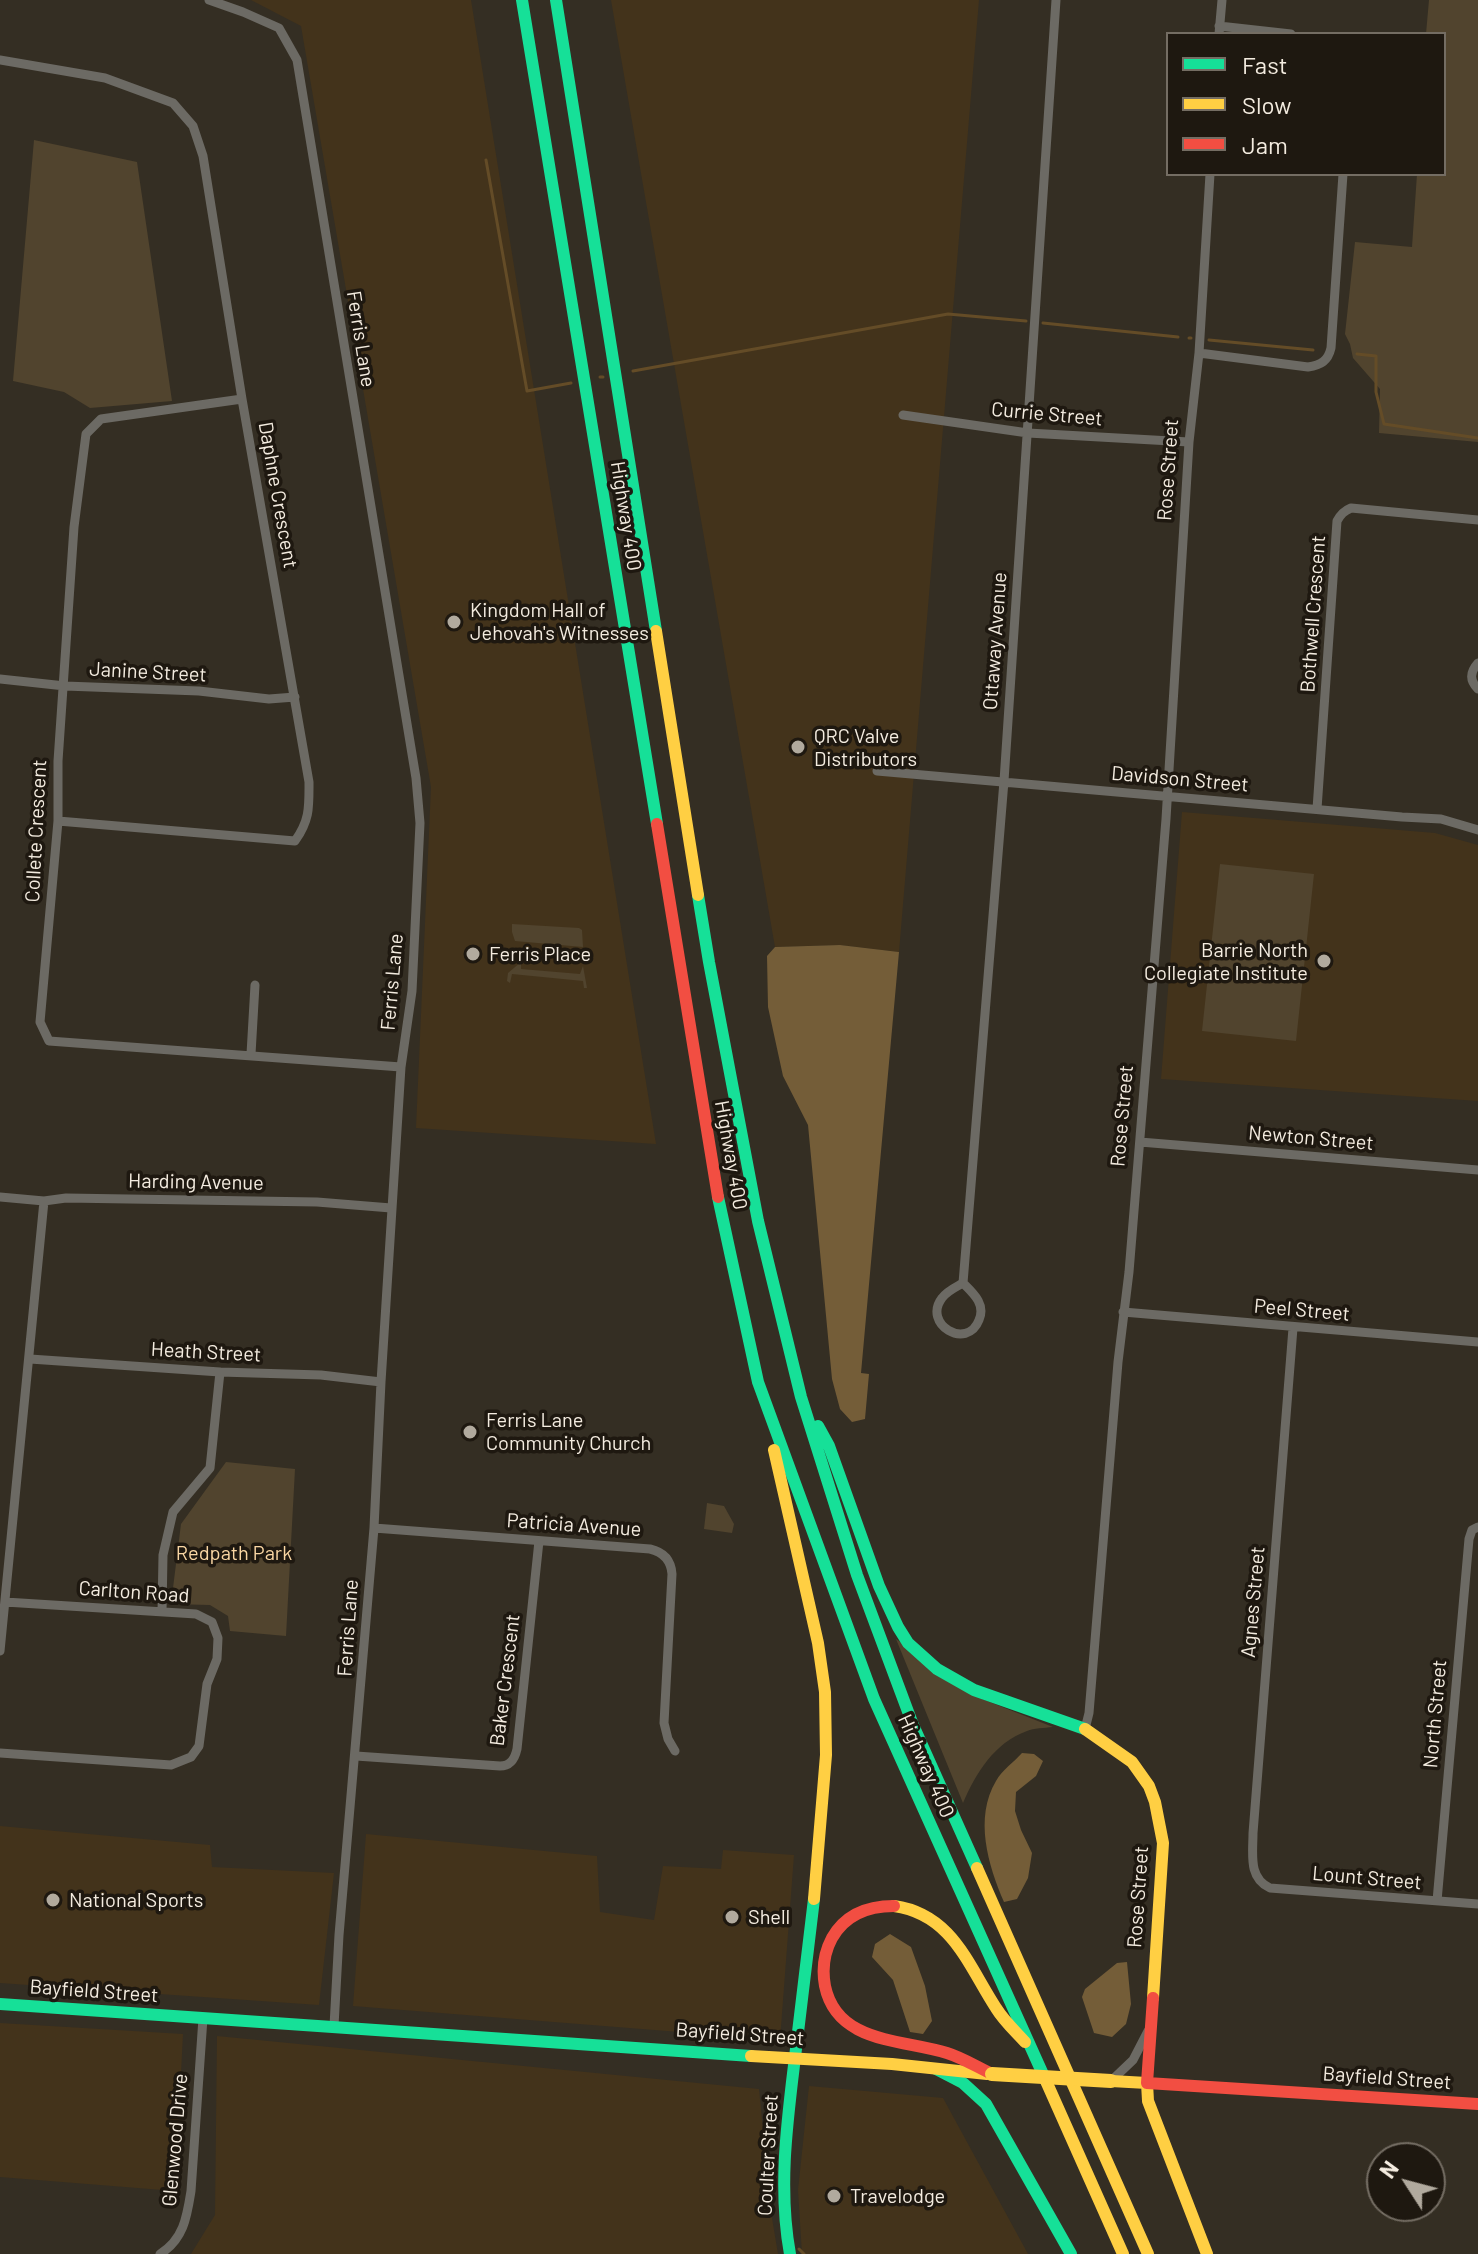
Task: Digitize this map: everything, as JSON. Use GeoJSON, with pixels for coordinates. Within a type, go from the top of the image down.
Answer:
{"type":"FeatureCollection","features":[{"type":"Feature","properties":{"kind":"main road","name":"Highway 400"},"geometry":{"type":"LineString","coordinates":[[522,0],[707,1140],[758,1382],[874,1699],[1123,2254]]}},
{"type":"Feature","properties":{"kind":"main road","name":"Highway 400"},"geometry":{"type":"LineString","coordinates":[[556,0],[709,962],[758,1221],[801,1397],[857,1575],[913,1725],[1148,2254]]}},
{"type":"Feature","properties":{"kind":"main road","name":"Coulter Street"},"geometry":{"type":"LineString","coordinates":[[758,1382],[818,1643],[825,1692],[826,1755],[811,1938],[785,2140],[783,2200],[790,2254]]}},
{"type":"Feature","properties":{"kind":"main road"},"geometry":{"type":"LineString","coordinates":[[801,1397],[829,1446],[879,1586],[908,1643],[937,1669],[974,1690],[1085,1729]]}},
{"type":"Feature","properties":{"kind":"main road","name":"Rose Street"},"geometry":{"type":"LineString","coordinates":[[1085,1729],[1123,1752],[1149,1783],[1155,1800],[1163,1843],[1149,2028],[1148,2101],[1207,2254]]}},
{"type":"Feature","properties":{"kind":"main road"},"geometry":{"type":"LineString","coordinates":[[992,2074],[944,2052],[864,2033],[847,2024],[834,2009],[826,1990],[824,1968],[827,1948],[837,1929],[851,1917],[875,1906],[910,1907],[928,1916],[943,1927],[1007,2024],[1032,2048]]}},
{"type":"Feature","properties":{"kind":"main road","name":"Bayfield Street"},"geometry":{"type":"LineString","coordinates":[[0,2004],[553,2044],[795,2057],[992,2074],[1478,2104]]}},
{"type":"Feature","properties":{"kind":"main road"},"geometry":{"type":"LineString","coordinates":[[936,2069],[975,2090],[986,2104],[1071,2254]]}},
{"type":"Feature","properties":{"kind":"street","name":"Ferris Lane"},"geometry":{"type":"LineString","coordinates":[[209,0],[279,28],[297,60],[416,778],[420,823],[412,991],[401,1067],[391,1208],[374,1528],[334,2026]]}},
{"type":"Feature","properties":{"kind":"street","name":"Ottaway Avenue"},"geometry":{"type":"LineString","coordinates":[[963,1283],[1004,781],[1056,0]]}},
{"type":"Feature","properties":{"kind":"street"},"geometry":{"type":"LineString","coordinates":[[1222,0],[1219,30],[1255,32]]}},
{"type":"Feature","properties":{"kind":"street","name":"Daphne Crescent"},"geometry":{"type":"LineString","coordinates":[[0,60],[105,78],[173,103],[193,126],[203,156],[309,782],[305,827],[295,841],[58,821]]}},
{"type":"Feature","properties":{"kind":"street","name":"Rose Street"},"geometry":{"type":"LineString","coordinates":[[1085,1729],[1089,1713],[1140,1142],[1210,176]]}},
{"type":"Feature","properties":{"kind":"street"},"geometry":{"type":"LineString","coordinates":[[1199,353],[1308,367],[1329,357],[1343,176]]}},
{"type":"Feature","properties":{"kind":"street","name":"Collete Crescent"},"geometry":{"type":"LineString","coordinates":[[242,399],[101,419],[86,434],[74,527],[58,761],[58,821],[40,1022],[49,1041],[401,1067]]}},
{"type":"Feature","properties":{"kind":"street","name":"Currie Street"},"geometry":{"type":"LineString","coordinates":[[903,415],[1028,433],[1189,442]]}},
{"type":"Feature","properties":{"kind":"street","name":"Bothwell Crescent"},"geometry":{"type":"LineString","coordinates":[[1317,809],[1337,521],[1351,508],[1478,520]]}},
{"type":"Feature","properties":{"kind":"street"},"geometry":{"type":"LineString","coordinates":[[1478,663],[1471,677],[1478,689]]}},
{"type":"Feature","properties":{"kind":"street","name":"Janine Street"},"geometry":{"type":"LineString","coordinates":[[0,679],[65,686],[199,691],[269,699],[295,697]]}},
{"type":"Feature","properties":{"kind":"street","name":"Davidson Street"},"geometry":{"type":"LineString","coordinates":[[877,771],[1441,819],[1478,830]]}},
{"type":"Feature","properties":{"kind":"street"},"geometry":{"type":"LineString","coordinates":[[251,1054],[255,985]]}},
{"type":"Feature","properties":{"kind":"street","name":"Newton Street"},"geometry":{"type":"LineString","coordinates":[[1140,1142],[1478,1170]]}},
{"type":"Feature","properties":{"kind":"street","name":"Harding Avenue"},"geometry":{"type":"LineString","coordinates":[[0,1197],[44,1201],[66,1198],[302,1202],[391,1208]]}},
{"type":"Feature","properties":{"kind":"street"},"geometry":{"type":"LineString","coordinates":[[0,1651],[44,1201]]}},
{"type":"Feature","properties":{"kind":"street"},"geometry":{"type":"LineString","coordinates":[[963,1283],[977,1299],[981,1317],[970,1332],[954,1334],[940,1323],[938,1306],[942,1298],[963,1283]]}},
{"type":"Feature","properties":{"kind":"street","name":"Peel Street"},"geometry":{"type":"LineString","coordinates":[[1123,1312],[1478,1342]]}},
{"type":"Feature","properties":{"kind":"street","name":"Agnes Street"},"geometry":{"type":"LineString","coordinates":[[1256,1879],[1253,1870],[1253,1833],[1293,1328]]}},
{"type":"Feature","properties":{"kind":"street","name":"Heath Street"},"geometry":{"type":"LineString","coordinates":[[30,1359],[220,1372],[321,1375],[381,1382]]}},
{"type":"Feature","properties":{"kind":"street"},"geometry":{"type":"LineString","coordinates":[[162,1612],[163,1555],[173,1512],[210,1468],[220,1372]]}},
{"type":"Feature","properties":{"kind":"street","name":"Patricia Avenue"},"geometry":{"type":"LineString","coordinates":[[374,1528],[650,1549],[664,1555],[672,1574],[664,1723],[675,1751]]}},
{"type":"Feature","properties":{"kind":"street","name":"North Street"},"geometry":{"type":"LineString","coordinates":[[1437,1901],[1469,1539],[1475,1529]]}},
{"type":"Feature","properties":{"kind":"street","name":"Baker Crescent"},"geometry":{"type":"LineString","coordinates":[[356,1756],[504,1767],[510,1764],[517,1749],[539,1541]]}},
{"type":"Feature","properties":{"kind":"street","name":"Carlton Road"},"geometry":{"type":"LineString","coordinates":[[0,1753],[171,1765],[191,1757],[199,1746],[207,1684],[217,1659],[218,1638],[212,1622],[196,1614],[5,1602]]}},
{"type":"Feature","properties":{"kind":"street","name":"Lount Street"},"geometry":{"type":"LineString","coordinates":[[1256,1879],[1270,1888],[1478,1904]]}},
{"type":"Feature","properties":{"kind":"street","name":"Glenwood Drive"},"geometry":{"type":"LineString","coordinates":[[160,2254],[177,2239],[187,2215],[203,2018]]}},
{"type":"Feature","properties":{"kind":"street","name":"Rose Street"},"geometry":{"type":"LineString","coordinates":[[1111,2081],[1133,2060],[1149,2028]]}},
{"type":"Feature","properties":{"kind":"shaded area"},"geometry":{"type":"Polygon","coordinates":[[[251,0],[471,0],[656,1144],[416,1128],[431,787],[301,26],[251,0]]]}},
{"type":"Feature","properties":{"kind":"shaded area"},"geometry":{"type":"Polygon","coordinates":[[[611,0],[979,0],[899,952],[840,945],[775,947],[611,0]]]}},
{"type":"Feature","properties":{"kind":"shaded area","name":"Barrie North Collegiate Institute"},"geometry":{"type":"Polygon","coordinates":[[[1182,812],[1435,833],[1478,845],[1478,1101],[1161,1079],[1182,812]]]}},
{"type":"Feature","properties":{"kind":"shaded area"},"geometry":{"type":"Polygon","coordinates":[[[840,945],[899,952],[861,1373],[869,1374],[865,1419],[852,1422],[840,1409],[832,1379],[808,1125],[783,1076],[768,1007],[767,956],[775,947],[840,945]]]}},
{"type":"Feature","properties":{"kind":"shaded area"},"geometry":{"type":"Polygon","coordinates":[[[1022,1753],[1034,1754],[1043,1761],[1036,1776],[1016,1792],[1015,1811],[1032,1853],[1028,1878],[1017,1899],[1004,1902],[986,1842],[986,1810],[989,1795],[999,1777],[1022,1753]]]}},
{"type":"Feature","properties":{"kind":"shaded area"},"geometry":{"type":"Polygon","coordinates":[[[0,1826],[210,1845],[212,1867],[334,1873],[319,2005],[0,1983],[0,1826]]]}},
{"type":"Feature","properties":{"kind":"shaded area"},"geometry":{"type":"Polygon","coordinates":[[[366,1834],[597,1856],[600,1912],[654,1920],[663,1866],[721,1869],[723,1850],[794,1855],[780,2040],[353,2006],[366,1834]]]}},
{"type":"Feature","properties":{"kind":"shaded area"},"geometry":{"type":"Polygon","coordinates":[[[890,1934],[911,1947],[925,1986],[932,2021],[923,2034],[910,2032],[893,1980],[872,1957],[875,1944],[890,1934]]]}},
{"type":"Feature","properties":{"kind":"shaded area"},"geometry":{"type":"Polygon","coordinates":[[[1127,1962],[1131,2004],[1126,2024],[1112,2037],[1094,2033],[1082,1997],[1085,1989],[1117,1963],[1127,1962]]]}},
{"type":"Feature","properties":{"kind":"shaded area"},"geometry":{"type":"Polygon","coordinates":[[[0,2023],[183,2034],[175,2191],[0,2177],[0,2023]]]}},
{"type":"Feature","properties":{"kind":"shaded area"},"geometry":{"type":"Polygon","coordinates":[[[217,2036],[759,2089],[778,2254],[191,2254],[215,2215],[217,2036]]]}},
{"type":"Feature","properties":{"kind":"shaded area"},"geometry":{"type":"Polygon","coordinates":[[[809,2086],[943,2098],[1028,2254],[802,2254],[798,2190],[809,2086]]]}},
{"type":"Feature","properties":{"kind":"green space"},"geometry":{"type":"Polygon","coordinates":[[[1429,0],[1478,0],[1478,442],[1379,433],[1380,389],[1353,358],[1345,334],[1355,242],[1412,247],[1417,176],[1446,176],[1446,32],[1426,32],[1429,0]]]}},
{"type":"Feature","properties":{"kind":"green space"},"geometry":{"type":"Polygon","coordinates":[[[34,140],[137,162],[172,401],[90,408],[64,392],[13,381],[34,140]]]}},
{"type":"Feature","properties":{"kind":"green space"},"geometry":{"type":"Polygon","coordinates":[[[1220,864],[1314,874],[1296,1041],[1202,1031],[1220,864]]]}},
{"type":"Feature","properties":{"kind":"green space"},"geometry":{"type":"Polygon","coordinates":[[[512,924],[579,928],[582,930],[583,947],[515,941],[512,924]]]}},
{"type":"Feature","properties":{"kind":"green space"},"geometry":{"type":"Polygon","coordinates":[[[521,962],[521,969],[580,974],[583,966],[587,988],[584,988],[583,981],[512,974],[510,983],[507,981],[508,973],[521,962]]]}},
{"type":"Feature","properties":{"kind":"green space","name":"Redpath Park"},"geometry":{"type":"Polygon","coordinates":[[[226,1462],[295,1469],[286,1636],[230,1631],[228,1616],[210,1605],[171,1604],[181,1524],[226,1462]]]}},
{"type":"Feature","properties":{"kind":"green space"},"geometry":{"type":"Polygon","coordinates":[[[707,1503],[724,1506],[734,1524],[732,1533],[704,1529],[707,1503]]]}},
{"type":"Feature","properties":{"kind":"green space"},"geometry":{"type":"Polygon","coordinates":[[[896,1639],[982,1699],[1053,1727],[1030,1730],[1005,1743],[980,1770],[963,1803],[896,1639]]]}},
{"type":"Feature","properties":{"kind":"waterway"},"geometry":{"type":"LineString","coordinates":[[486,160],[527,391],[571,383]]}},
{"type":"Feature","properties":{"kind":"waterway"},"geometry":{"type":"LineString","coordinates":[[633,371],[948,314],[1026,321]]}},
{"type":"Feature","properties":{"kind":"waterway"},"geometry":{"type":"LineString","coordinates":[[1043,323],[1178,337]]}},
{"type":"Feature","properties":{"kind":"waterway"},"geometry":{"type":"LineString","coordinates":[[1209,340],[1313,350]]}},
{"type":"Feature","properties":{"kind":"waterway"},"geometry":{"type":"LineString","coordinates":[[1357,354],[1376,356],[1376,392],[1384,424],[1478,438]]}},
{"type":"Feature","properties":{"kind":"waterway"},"geometry":{"type":"LineString","coordinates":[[799,2249],[804,2254]]}},
{"type":"Feature","properties":{"kind":"traffic: fast"},"geometry":{"type":"LineString","coordinates":[[522,0],[657,824]]}},
{"type":"Feature","properties":{"kind":"traffic: fast"},"geometry":{"type":"LineString","coordinates":[[556,0],[656,631]]}},
{"type":"Feature","properties":{"kind":"traffic: fast"},"geometry":{"type":"LineString","coordinates":[[698,895],[758,1221],[801,1397],[857,1575],[913,1725],[977,1868]]}},
{"type":"Feature","properties":{"kind":"traffic: fast"},"geometry":{"type":"LineString","coordinates":[[718,1197],[758,1382],[874,1699],[1046,2081]]}},
{"type":"Feature","properties":{"kind":"traffic: fast"},"geometry":{"type":"LineString","coordinates":[[818,1426],[829,1446],[879,1586],[908,1643],[937,1669],[974,1690],[1085,1729]]}},
{"type":"Feature","properties":{"kind":"traffic: fast"},"geometry":{"type":"LineString","coordinates":[[795,2057],[814,1899]]}},
{"type":"Feature","properties":{"kind":"traffic: fast"},"geometry":{"type":"LineString","coordinates":[[0,2004],[751,2056]]}},
{"type":"Feature","properties":{"kind":"traffic: fast"},"geometry":{"type":"LineString","coordinates":[[790,2254],[784,2180],[795,2057]]}},
{"type":"Feature","properties":{"kind":"traffic: fast"},"geometry":{"type":"LineString","coordinates":[[936,2069],[963,2083],[986,2104],[1071,2254]]}},
{"type":"Feature","properties":{"kind":"traffic: slow"},"geometry":{"type":"LineString","coordinates":[[656,631],[698,895]]}},
{"type":"Feature","properties":{"kind":"traffic: slow"},"geometry":{"type":"LineString","coordinates":[[774,1450],[818,1643],[825,1692],[826,1755],[814,1899]]}},
{"type":"Feature","properties":{"kind":"traffic: slow"},"geometry":{"type":"LineString","coordinates":[[1085,1729],[1132,1762],[1149,1786],[1155,1802],[1163,1843],[1153,1998]]}},
{"type":"Feature","properties":{"kind":"traffic: slow"},"geometry":{"type":"LineString","coordinates":[[977,1868],[1148,2254]]}},
{"type":"Feature","properties":{"kind":"traffic: slow"},"geometry":{"type":"LineString","coordinates":[[894,1906],[914,1911],[944,1930],[967,1959],[999,2013],[1025,2042]]}},
{"type":"Feature","properties":{"kind":"traffic: slow"},"geometry":{"type":"LineString","coordinates":[[751,2056],[892,2064],[987,2074]]}},
{"type":"Feature","properties":{"kind":"traffic: slow"},"geometry":{"type":"LineString","coordinates":[[992,2074],[1111,2081]]}},
{"type":"Feature","properties":{"kind":"traffic: slow"},"geometry":{"type":"LineString","coordinates":[[1046,2081],[1123,2254]]}},
{"type":"Feature","properties":{"kind":"traffic: slow"},"geometry":{"type":"LineString","coordinates":[[1111,2081],[1147,2083]]}},
{"type":"Feature","properties":{"kind":"traffic: slow"},"geometry":{"type":"LineString","coordinates":[[1147,2083],[1148,2101],[1207,2254]]}},
{"type":"Feature","properties":{"kind":"traffic: jam"},"geometry":{"type":"LineString","coordinates":[[657,824],[718,1197]]}},
{"type":"Feature","properties":{"kind":"traffic: jam"},"geometry":{"type":"LineString","coordinates":[[894,1906],[858,1913],[837,1930],[825,1956],[825,1986],[832,2005],[843,2019],[857,2029],[892,2041],[947,2053],[992,2074]]}},
{"type":"Feature","properties":{"kind":"traffic: jam"},"geometry":{"type":"LineString","coordinates":[[1153,1998],[1147,2083],[1478,2104]]}},
{"type":"Feature","properties":{"kind":"place","name":"Kingdom Hall of Jehovah's Witnesses"},"geometry":{"type":"Point","coordinates":[454,622]}},
{"type":"Feature","properties":{"kind":"place","name":"QRC Valve Distributors"},"geometry":{"type":"Point","coordinates":[798,747]}},
{"type":"Feature","properties":{"kind":"place","name":"Ferris Place"},"geometry":{"type":"Point","coordinates":[473,954]}},
{"type":"Feature","properties":{"kind":"place","name":"Barrie North Collegiate Institute"},"geometry":{"type":"Point","coordinates":[1324,961]}},
{"type":"Feature","properties":{"kind":"place","name":"Ferris Lane Community Church"},"geometry":{"type":"Point","coordinates":[470,1432]}},
{"type":"Feature","properties":{"kind":"place","name":"National Sports"},"geometry":{"type":"Point","coordinates":[53,1900]}},
{"type":"Feature","properties":{"kind":"place","name":"Shell"},"geometry":{"type":"Point","coordinates":[732,1917]}},
{"type":"Feature","properties":{"kind":"place","name":"Travelodge"},"geometry":{"type":"Point","coordinates":[834,2196]}}]}
